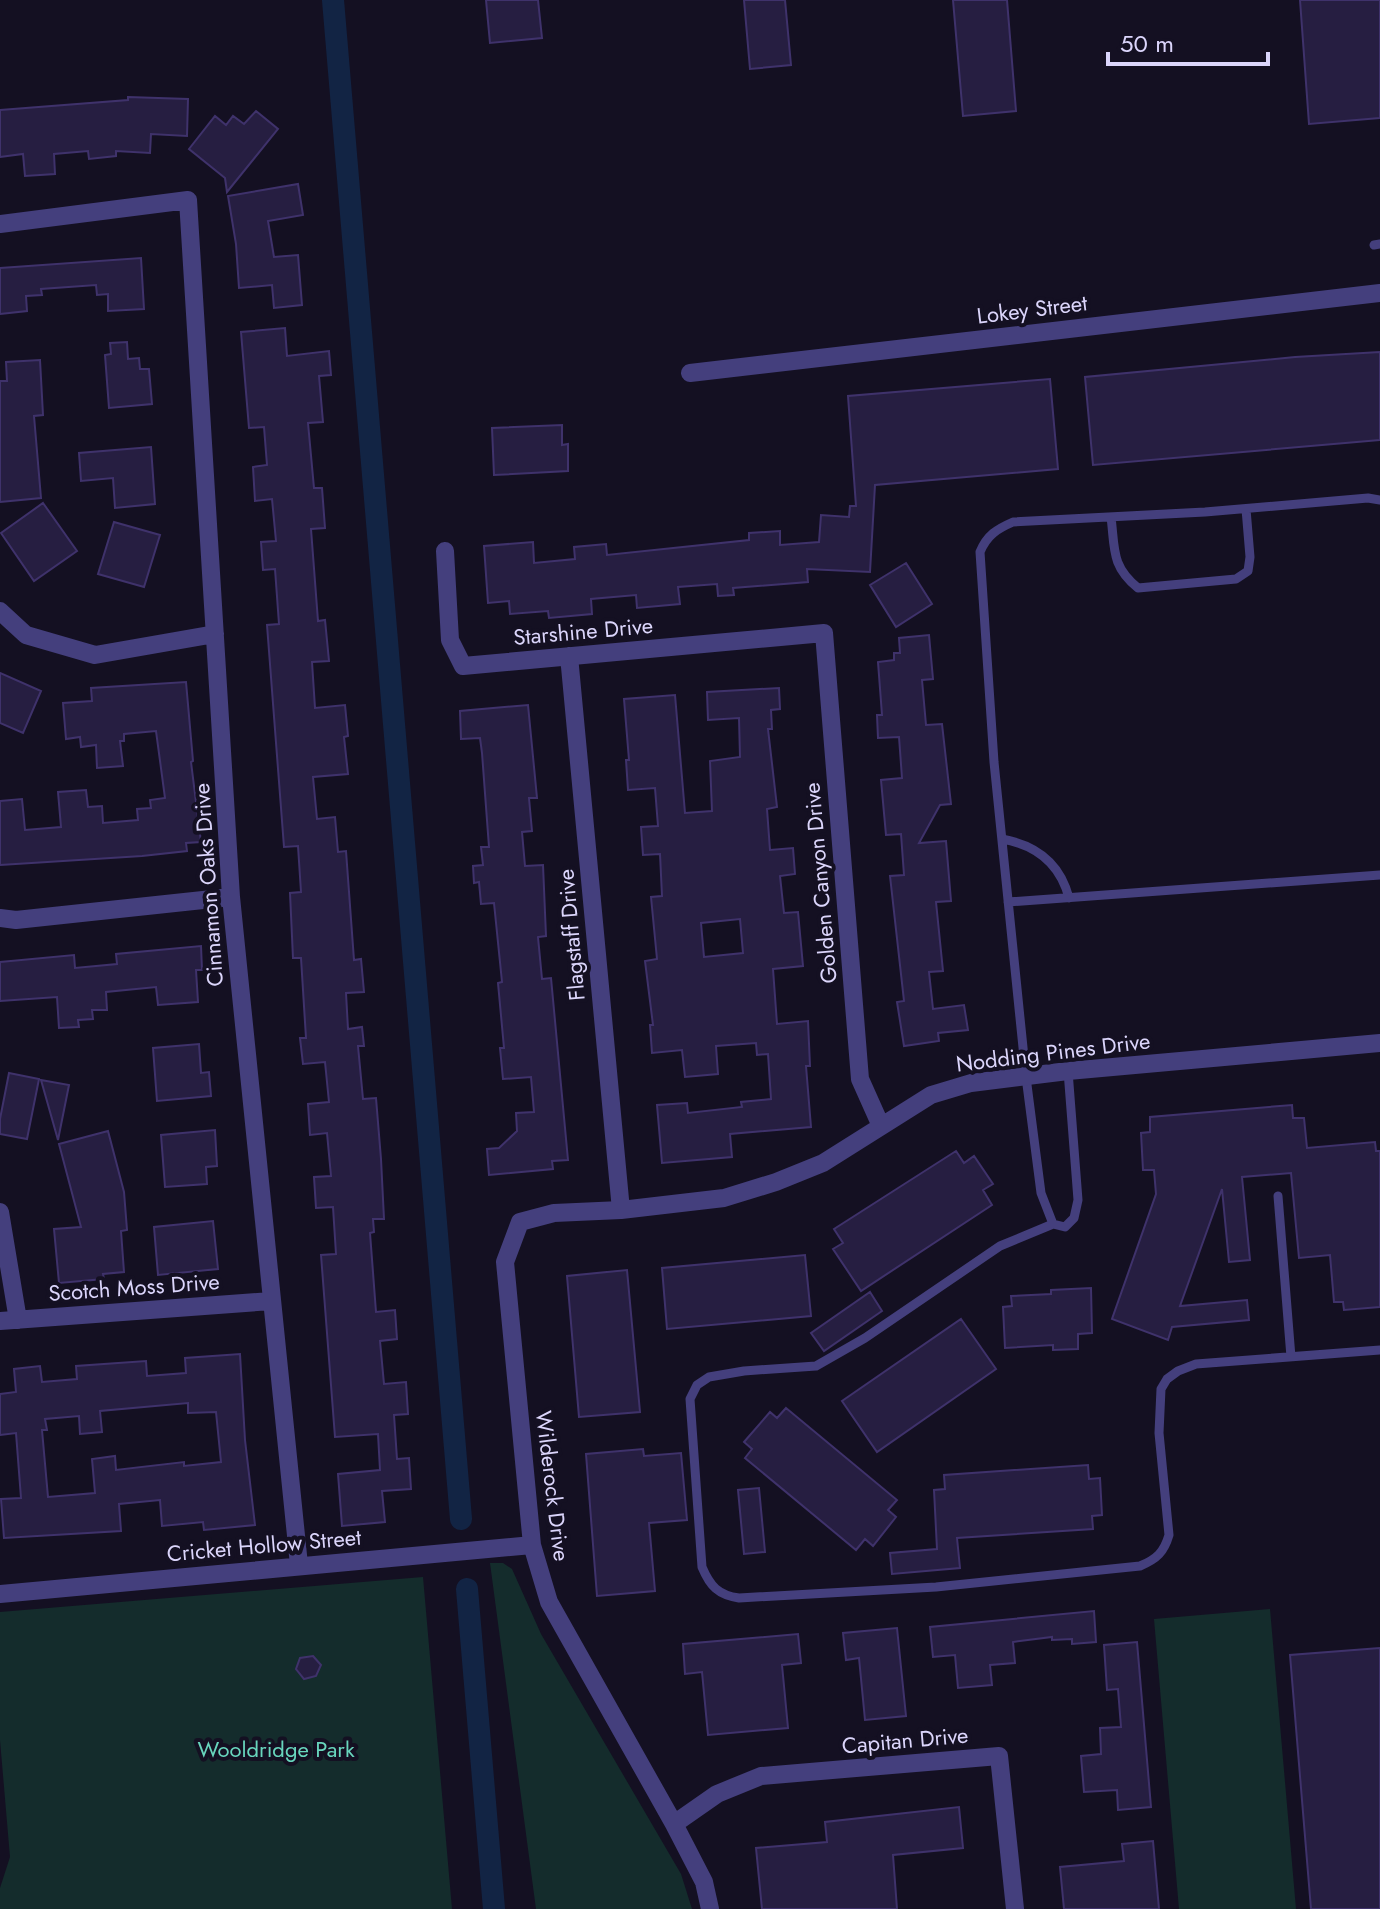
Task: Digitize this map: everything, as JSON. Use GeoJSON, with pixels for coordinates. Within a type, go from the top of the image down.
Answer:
{"type":"FeatureCollection","features":[{"type":"Feature","properties":{"kind":"street","name":"Cinnamon Oaks Drive"},"geometry":{"type":"LineString","coordinates":[[0,224],[188,200],[231,897],[299,1565]]}},
{"type":"Feature","properties":{"kind":"street","name":"Lokey Street"},"geometry":{"type":"LineString","coordinates":[[690,373],[1380,293]]}},
{"type":"Feature","properties":{"kind":"street","name":"Starshine Drive"},"geometry":{"type":"LineString","coordinates":[[445,551],[450,640],[463,666],[824,633]]}},
{"type":"Feature","properties":{"kind":"street"},"geometry":{"type":"LineString","coordinates":[[0,611],[26,635],[95,655],[215,634]]}},
{"type":"Feature","properties":{"kind":"street","name":"Golden Canyon Drive"},"geometry":{"type":"LineString","coordinates":[[824,633],[860,1079],[881,1126]]}},
{"type":"Feature","properties":{"kind":"street","name":"Flagstaff Drive"},"geometry":{"type":"LineString","coordinates":[[569,656],[621,1210]]}},
{"type":"Feature","properties":{"kind":"street"},"geometry":{"type":"LineString","coordinates":[[0,918],[16,920],[231,897]]}},
{"type":"Feature","properties":{"kind":"street","name":"Nodding Pines Drive"},"geometry":{"type":"LineString","coordinates":[[520,1222],[554,1213],[621,1210],[724,1198],[776,1182],[823,1163],[931,1095],[971,1083],[1068,1071],[1380,1043]]}},
{"type":"Feature","properties":{"kind":"street"},"geometry":{"type":"LineString","coordinates":[[0,1212],[9,1321]]}},
{"type":"Feature","properties":{"kind":"street","name":"Wilderock Drive"},"geometry":{"type":"LineString","coordinates":[[520,1222],[505,1262],[532,1545],[549,1602],[674,1824],[704,1882],[710,1909]]}},
{"type":"Feature","properties":{"kind":"street","name":"Scotch Moss Drive"},"geometry":{"type":"LineString","coordinates":[[9,1321],[271,1301]]}},
{"type":"Feature","properties":{"kind":"street","name":"Cricket Hollow Street"},"geometry":{"type":"LineString","coordinates":[[0,1594],[532,1545]]}},
{"type":"Feature","properties":{"kind":"street","name":"Capitan Drive"},"geometry":{"type":"LineString","coordinates":[[674,1824],[717,1794],[761,1776],[999,1756],[1015,1909]]}},
{"type":"Feature","properties":{"kind":"lane"},"geometry":{"type":"LineString","coordinates":[[1053,1224],[1041,1193],[1008,902],[980,552],[985,540],[996,530],[1013,522],[1246,509],[1368,498],[1380,500]]}},
{"type":"Feature","properties":{"kind":"lane"},"geometry":{"type":"LineString","coordinates":[[1111,517],[1116,565],[1123,576],[1138,588],[1236,579],[1248,571],[1250,557],[1246,509]]}},
{"type":"Feature","properties":{"kind":"lane"},"geometry":{"type":"LineString","coordinates":[[1002,839],[1023,842],[1039,852],[1065,882],[1069,898]]}},
{"type":"Feature","properties":{"kind":"lane"},"geometry":{"type":"LineString","coordinates":[[1008,902],[1380,875]]}},
{"type":"Feature","properties":{"kind":"lane"},"geometry":{"type":"LineString","coordinates":[[1068,1071],[1078,1200],[1074,1218],[1065,1227],[1053,1224],[1000,1246],[865,1338],[816,1366],[744,1371],[709,1377],[697,1385],[690,1399],[702,1567],[708,1582],[722,1595],[739,1598],[936,1587],[1140,1566],[1165,1550],[1169,1535],[1159,1433],[1161,1389],[1167,1379],[1196,1364],[1380,1350]]}},
{"type":"Feature","properties":{"kind":"lane"},"geometry":{"type":"LineString","coordinates":[[1278,1196],[1291,1357]]}},
{"type":"Feature","properties":{"kind":"green space"},"geometry":{"type":"Polygon","coordinates":[[[490,1563],[503,1563],[512,1569],[541,1634],[681,1874],[692,1909],[536,1909],[490,1563]]]}},
{"type":"Feature","properties":{"kind":"green space","name":"Wooldridge Park"},"geometry":{"type":"Polygon","coordinates":[[[423,1577],[452,1909],[0,1909],[0,1888],[10,1857],[0,1740],[0,1612],[423,1577]]]}},
{"type":"Feature","properties":{"kind":"green space"},"geometry":{"type":"Polygon","coordinates":[[[1270,1609],[1296,1909],[1179,1909],[1154,1619],[1270,1609]]]}},
{"type":"Feature","properties":{"kind":"building"},"geometry":{"type":"Polygon","coordinates":[[[486,0],[538,0],[542,38],[490,43],[486,0]]]}},
{"type":"Feature","properties":{"kind":"building"},"geometry":{"type":"Polygon","coordinates":[[[744,0],[785,0],[791,65],[750,69],[744,0]]]}},
{"type":"Feature","properties":{"kind":"building"},"geometry":{"type":"Polygon","coordinates":[[[953,0],[1007,0],[1016,111],[963,116],[953,0]]]}},
{"type":"Feature","properties":{"kind":"building"},"geometry":{"type":"Polygon","coordinates":[[[1300,0],[1380,0],[1380,118],[1309,124],[1300,0]]]}},
{"type":"Feature","properties":{"kind":"building"},"geometry":{"type":"Polygon","coordinates":[[[128,97],[188,99],[187,136],[151,134],[150,153],[116,151],[116,156],[89,159],[88,151],[54,154],[55,174],[25,176],[23,154],[0,157],[0,110],[128,100],[128,97]]]}},
{"type":"Feature","properties":{"kind":"building"},"geometry":{"type":"Polygon","coordinates":[[[256,111],[278,129],[227,192],[225,178],[189,149],[215,116],[226,125],[233,116],[244,124],[256,111]]]}},
{"type":"Feature","properties":{"kind":"building"},"geometry":{"type":"Polygon","coordinates":[[[298,184],[303,215],[268,221],[274,257],[298,255],[302,305],[274,308],[272,285],[239,288],[228,196],[298,184]]]}},
{"type":"Feature","properties":{"kind":"building"},"geometry":{"type":"Polygon","coordinates":[[[141,258],[144,309],[108,311],[108,294],[97,295],[96,285],[41,289],[42,295],[26,296],[27,311],[0,314],[0,268],[141,258]]]}},
{"type":"Feature","properties":{"kind":"building"},"geometry":{"type":"Polygon","coordinates":[[[285,328],[287,356],[329,351],[331,375],[319,376],[323,422],[308,423],[314,488],[322,488],[325,528],[311,529],[318,621],[325,620],[329,661],[312,662],[315,708],[345,705],[348,774],[313,777],[317,819],[335,817],[338,852],[346,851],[354,960],[361,959],[364,992],[346,993],[348,1029],[362,1027],[364,1046],[358,1046],[363,1099],[376,1098],[381,1159],[384,1219],[373,1219],[374,1232],[370,1233],[376,1312],[395,1310],[397,1339],[380,1341],[384,1384],[406,1382],[408,1414],[394,1415],[397,1459],[409,1458],[411,1489],[382,1491],[385,1522],[342,1526],[338,1474],[380,1470],[378,1434],[335,1437],[321,1255],[336,1254],[333,1207],[316,1208],[314,1177],[331,1176],[327,1133],[310,1135],[308,1104],[329,1102],[325,1062],[303,1064],[300,1038],[306,1038],[301,958],[293,958],[290,893],[301,892],[298,846],[284,847],[267,625],[279,624],[275,569],[263,570],[261,542],[276,541],[272,499],[255,501],[253,467],[267,465],[264,427],[249,428],[241,332],[285,328]]]}},
{"type":"Feature","properties":{"kind":"building"},"geometry":{"type":"Polygon","coordinates":[[[127,342],[128,359],[139,358],[140,369],[149,369],[152,404],[109,408],[105,355],[111,354],[110,343],[127,342]]]}},
{"type":"Feature","properties":{"kind":"building"},"geometry":{"type":"Polygon","coordinates":[[[1380,352],[1380,440],[1093,465],[1085,377],[1380,352]]]}},
{"type":"Feature","properties":{"kind":"building"},"geometry":{"type":"Polygon","coordinates":[[[40,360],[43,415],[34,416],[41,498],[0,502],[0,381],[7,381],[6,362],[40,360]]]}},
{"type":"Feature","properties":{"kind":"building"},"geometry":{"type":"Polygon","coordinates":[[[1050,379],[1058,469],[875,485],[870,572],[807,569],[808,582],[733,588],[734,595],[718,596],[717,584],[678,587],[680,604],[637,608],[636,595],[591,599],[592,614],[549,618],[548,611],[510,614],[509,601],[488,603],[484,546],[533,542],[534,563],[575,559],[574,547],[606,544],[607,555],[749,540],[749,533],[780,531],[780,545],[819,542],[821,515],[849,517],[850,506],[856,506],[848,396],[1050,379]]]}},
{"type":"Feature","properties":{"kind":"building"},"geometry":{"type":"Polygon","coordinates":[[[562,425],[562,445],[568,444],[568,471],[494,475],[492,428],[562,425]]]}},
{"type":"Feature","properties":{"kind":"building"},"geometry":{"type":"Polygon","coordinates":[[[151,447],[155,504],[115,508],[113,478],[81,481],[79,453],[151,447]]]}},
{"type":"Feature","properties":{"kind":"building"},"geometry":{"type":"Polygon","coordinates":[[[43,503],[77,551],[34,581],[1,533],[43,503]]]}},
{"type":"Feature","properties":{"kind":"building"},"geometry":{"type":"Polygon","coordinates":[[[114,522],[160,535],[144,587],[98,574],[114,522]]]}},
{"type":"Feature","properties":{"kind":"building"},"geometry":{"type":"Polygon","coordinates":[[[906,563],[932,604],[896,627],[870,585],[906,563]]]}},
{"type":"Feature","properties":{"kind":"building"},"geometry":{"type":"Polygon","coordinates":[[[929,635],[933,679],[922,680],[926,725],[942,724],[951,804],[940,805],[919,843],[946,841],[951,901],[936,902],[943,971],[929,972],[933,1009],[964,1005],[968,1030],[938,1033],[939,1041],[904,1046],[897,1002],[904,1001],[890,876],[904,875],[901,834],[886,835],[881,780],[902,778],[899,737],[878,738],[877,715],[882,715],[878,662],[894,660],[894,653],[900,653],[899,638],[929,635]]]}},
{"type":"Feature","properties":{"kind":"building"},"geometry":{"type":"Polygon","coordinates":[[[0,673],[41,691],[23,733],[0,723],[0,673]]]}},
{"type":"Feature","properties":{"kind":"building"},"geometry":{"type":"Polygon","coordinates":[[[186,682],[191,762],[201,842],[186,843],[187,851],[0,865],[0,801],[22,799],[25,830],[61,827],[58,792],[86,790],[88,807],[102,806],[103,823],[138,820],[137,809],[151,808],[150,800],[165,798],[156,731],[124,734],[124,741],[120,741],[123,766],[97,768],[96,745],[81,747],[80,737],[66,739],[63,703],[92,701],[91,688],[186,682]]]}},
{"type":"Feature","properties":{"kind":"building"},"geometry":{"type":"Polygon","coordinates":[[[779,688],[780,709],[771,710],[772,729],[768,729],[777,807],[767,809],[770,850],[793,848],[795,874],[780,876],[784,913],[798,912],[803,966],[773,969],[777,1024],[808,1021],[810,1066],[806,1066],[811,1127],[730,1134],[732,1157],[662,1163],[657,1105],[687,1103],[688,1113],[742,1107],[741,1102],[771,1099],[768,1054],[757,1055],[756,1043],[716,1046],[718,1074],[685,1077],[682,1050],[652,1053],[650,1025],[653,1025],[645,961],[657,959],[651,897],[662,896],[660,854],[643,855],[641,827],[658,826],[655,788],[628,790],[624,699],[675,695],[685,813],[712,811],[710,761],[740,757],[739,718],[708,720],[707,692],[779,688]],[[740,919],[701,923],[704,957],[743,953],[740,919]]]}},
{"type":"Feature","properties":{"kind":"building"},"geometry":{"type":"Polygon","coordinates":[[[528,705],[537,798],[529,798],[532,831],[522,832],[525,866],[543,865],[546,936],[538,937],[542,979],[551,978],[568,1160],[552,1161],[553,1169],[489,1175],[487,1149],[499,1148],[517,1131],[516,1113],[534,1112],[531,1077],[503,1079],[500,1048],[504,1048],[498,983],[502,982],[494,903],[481,904],[479,882],[474,883],[473,866],[483,865],[481,847],[489,847],[482,753],[480,738],[461,739],[460,711],[528,705]]]}},
{"type":"Feature","properties":{"kind":"building"},"geometry":{"type":"Polygon","coordinates":[[[201,946],[202,970],[196,970],[198,1002],[158,1005],[156,987],[106,992],[107,1010],[92,1010],[93,1019],[78,1020],[79,1027],[59,1028],[57,997],[0,1001],[0,962],[74,955],[75,968],[117,964],[116,954],[201,946]]]}},
{"type":"Feature","properties":{"kind":"building"},"geometry":{"type":"Polygon","coordinates":[[[199,1044],[201,1073],[209,1072],[211,1096],[157,1101],[153,1048],[199,1044]]]}},
{"type":"Feature","properties":{"kind":"building"},"geometry":{"type":"Polygon","coordinates":[[[9,1073],[39,1079],[27,1139],[0,1134],[9,1073]]]}},
{"type":"Feature","properties":{"kind":"building"},"geometry":{"type":"Polygon","coordinates":[[[41,1080],[69,1085],[58,1140],[41,1080]]]}},
{"type":"Feature","properties":{"kind":"building"},"geometry":{"type":"Polygon","coordinates":[[[1292,1105],[1293,1118],[1304,1118],[1307,1148],[1375,1142],[1376,1151],[1380,1151],[1380,1307],[1344,1310],[1343,1302],[1334,1302],[1330,1255],[1299,1258],[1291,1173],[1242,1177],[1250,1260],[1229,1262],[1222,1189],[1180,1306],[1247,1300],[1249,1320],[1172,1327],[1168,1340],[1112,1319],[1156,1194],[1154,1170],[1143,1170],[1141,1133],[1150,1132],[1150,1117],[1292,1105]]]}},
{"type":"Feature","properties":{"kind":"building"},"geometry":{"type":"Polygon","coordinates":[[[215,1130],[217,1166],[206,1167],[207,1184],[165,1187],[161,1135],[215,1130]]]}},
{"type":"Feature","properties":{"kind":"building"},"geometry":{"type":"Polygon","coordinates":[[[108,1131],[124,1192],[127,1230],[121,1231],[124,1272],[103,1274],[104,1279],[59,1283],[54,1229],[81,1227],[59,1144],[108,1131]]]}},
{"type":"Feature","properties":{"kind":"building"},"geometry":{"type":"Polygon","coordinates":[[[956,1151],[964,1163],[974,1156],[993,1184],[983,1190],[992,1205],[861,1291],[833,1249],[843,1243],[834,1229],[956,1151]]]}},
{"type":"Feature","properties":{"kind":"building"},"geometry":{"type":"Polygon","coordinates":[[[213,1221],[218,1269],[158,1275],[154,1227],[213,1221]]]}},
{"type":"Feature","properties":{"kind":"building"},"geometry":{"type":"Polygon","coordinates":[[[805,1255],[811,1316],[667,1329],[662,1268],[805,1255]]]}},
{"type":"Feature","properties":{"kind":"building"},"geometry":{"type":"Polygon","coordinates":[[[627,1270],[640,1412],[579,1417],[567,1276],[627,1270]]]}},
{"type":"Feature","properties":{"kind":"building"},"geometry":{"type":"Polygon","coordinates":[[[1091,1288],[1092,1333],[1078,1334],[1078,1349],[1053,1350],[1053,1345],[1005,1348],[1003,1307],[1012,1306],[1011,1296],[1091,1288]]]}},
{"type":"Feature","properties":{"kind":"building"},"geometry":{"type":"Polygon","coordinates":[[[870,1292],[882,1311],[824,1351],[811,1333],[870,1292]]]}},
{"type":"Feature","properties":{"kind":"building"},"geometry":{"type":"Polygon","coordinates":[[[961,1319],[996,1369],[877,1452],[842,1401],[961,1319]]]}},
{"type":"Feature","properties":{"kind":"building"},"geometry":{"type":"Polygon","coordinates":[[[240,1354],[245,1440],[255,1525],[204,1530],[203,1522],[162,1526],[160,1500],[119,1504],[121,1531],[4,1538],[1,1499],[21,1498],[16,1433],[0,1435],[0,1394],[16,1392],[14,1369],[40,1366],[42,1382],[77,1379],[76,1366],[146,1361],[147,1376],[186,1373],[185,1358],[240,1354]],[[188,1403],[100,1411],[102,1432],[80,1434],[79,1416],[45,1419],[47,1430],[42,1430],[48,1497],[95,1493],[92,1459],[115,1456],[116,1470],[184,1462],[184,1466],[221,1462],[216,1412],[188,1413],[188,1403]]]}},
{"type":"Feature","properties":{"kind":"building"},"geometry":{"type":"Polygon","coordinates":[[[786,1408],[897,1500],[888,1510],[896,1517],[873,1546],[865,1539],[856,1550],[745,1458],[752,1449],[744,1442],[770,1412],[777,1418],[786,1408]]]}},
{"type":"Feature","properties":{"kind":"building"},"geometry":{"type":"Polygon","coordinates":[[[643,1449],[644,1456],[681,1453],[687,1520],[649,1523],[655,1591],[597,1596],[586,1454],[643,1449]]]}},
{"type":"Feature","properties":{"kind":"building"},"geometry":{"type":"Polygon","coordinates":[[[1088,1465],[1089,1479],[1100,1478],[1102,1515],[1092,1516],[1093,1529],[957,1538],[960,1568],[892,1574],[890,1553],[937,1549],[934,1490],[945,1489],[944,1475],[1088,1465]]]}},
{"type":"Feature","properties":{"kind":"building"},"geometry":{"type":"Polygon","coordinates":[[[759,1488],[765,1552],[744,1554],[738,1490],[759,1488]]]}},
{"type":"Feature","properties":{"kind":"building"},"geometry":{"type":"Polygon","coordinates":[[[1094,1611],[1096,1642],[1072,1644],[1072,1639],[1052,1640],[1052,1637],[1013,1642],[1015,1663],[990,1665],[992,1685],[958,1688],[955,1655],[933,1657],[930,1627],[1094,1611]]]}},
{"type":"Feature","properties":{"kind":"building"},"geometry":{"type":"Polygon","coordinates":[[[897,1628],[906,1716],[865,1720],[859,1658],[846,1660],[843,1633],[897,1628]]]}},
{"type":"Feature","properties":{"kind":"building"},"geometry":{"type":"Polygon","coordinates":[[[798,1634],[801,1663],[782,1665],[788,1728],[708,1735],[702,1672],[685,1674],[683,1644],[798,1634]]]}},
{"type":"Feature","properties":{"kind":"building"},"geometry":{"type":"Polygon","coordinates":[[[1137,1642],[1151,1807],[1118,1810],[1117,1790],[1084,1792],[1081,1756],[1101,1754],[1100,1728],[1121,1727],[1118,1689],[1107,1690],[1104,1645],[1137,1642]]]}},
{"type":"Feature","properties":{"kind":"building"},"geometry":{"type":"Polygon","coordinates":[[[1380,1648],[1380,1909],[1311,1909],[1290,1655],[1380,1648]]]}},
{"type":"Feature","properties":{"kind":"building"},"geometry":{"type":"Polygon","coordinates":[[[313,1656],[321,1665],[316,1676],[304,1679],[296,1669],[300,1658],[313,1656]]]}},
{"type":"Feature","properties":{"kind":"building"},"geometry":{"type":"Polygon","coordinates":[[[959,1807],[963,1848],[893,1855],[897,1909],[762,1909],[756,1848],[827,1842],[825,1822],[959,1807]]]}},
{"type":"Feature","properties":{"kind":"building"},"geometry":{"type":"Polygon","coordinates":[[[1153,1841],[1159,1909],[1064,1909],[1060,1867],[1124,1861],[1122,1844],[1153,1841]]]}},
{"type":"Feature","properties":{"kind":"waterway"},"geometry":{"type":"LineString","coordinates":[[333,0],[461,1519]]}},
{"type":"Feature","properties":{"kind":"waterway"},"geometry":{"type":"LineString","coordinates":[[467,1589],[494,1909]]}}]}
